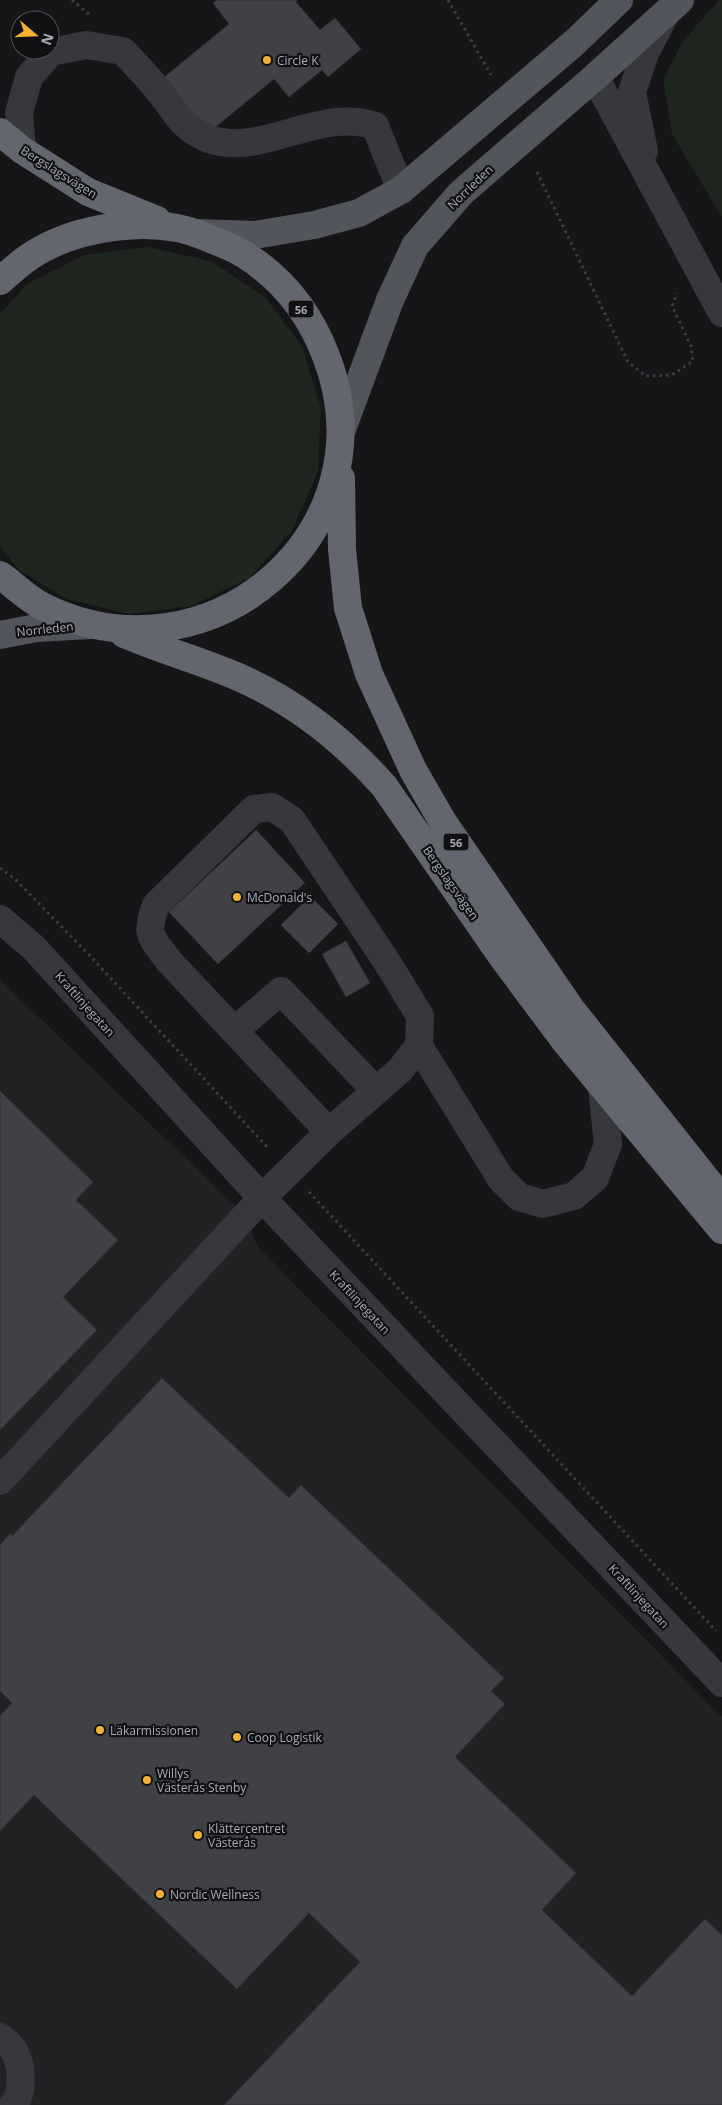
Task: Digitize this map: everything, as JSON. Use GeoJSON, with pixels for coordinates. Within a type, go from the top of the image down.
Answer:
{"type":"FeatureCollection","features":[{"type":"Feature","properties":{"kind":"highway","name":"Bergslagsvägen"},"geometry":{"type":"LineString","coordinates":[[0,132],[22,150],[88,192],[186,230]]}},
{"type":"Feature","properties":{"kind":"highway","name":"56"},"geometry":{"type":"LineString","coordinates":[[0,281],[30,256],[76,235],[126,225],[186,230],[244,254],[286,287],[316,330],[335,379],[340,443],[342,549],[348,608],[369,674],[413,770],[443,822],[571,1009],[722,1199]]}},
{"type":"Feature","properties":{"kind":"highway","name":"56"},"geometry":{"type":"LineString","coordinates":[[0,575],[41,605],[100,626],[138,630],[167,628],[195,622],[223,612],[248,598],[285,566],[309,536],[323,510],[333,483],[340,443]]}},
{"type":"Feature","properties":{"kind":"highway","name":"Bergslagsvägen"},"geometry":{"type":"LineString","coordinates":[[100,626],[246,681],[302,712],[349,750],[384,786],[503,958],[602,1088],[722,1230]]}},
{"type":"Feature","properties":{"kind":"main road"},"geometry":{"type":"LineString","coordinates":[[186,230],[255,234],[314,225],[359,213],[401,190],[574,43],[619,0]]}},
{"type":"Feature","properties":{"kind":"main road","name":"Norrleden"},"geometry":{"type":"LineString","coordinates":[[340,443],[390,300],[416,246],[461,193],[595,78],[673,6]]}},
{"type":"Feature","properties":{"kind":"main road"},"geometry":{"type":"LineString","coordinates":[[574,43],[595,78]]}},
{"type":"Feature","properties":{"kind":"main road","name":"Norrleden"},"geometry":{"type":"LineString","coordinates":[[0,635],[36,628],[100,626]]}},
{"type":"Feature","properties":{"kind":"street"},"geometry":{"type":"LineString","coordinates":[[650,180],[632,92],[645,54],[673,6]]}},
{"type":"Feature","properties":{"kind":"street"},"geometry":{"type":"LineString","coordinates":[[22,150],[20,113],[29,77],[51,52],[86,45],[123,51],[185,124],[213,141],[251,143],[328,122],[360,121],[375,126],[401,190]]}},
{"type":"Feature","properties":{"kind":"street"},"geometry":{"type":"LineString","coordinates":[[595,78],[722,313]]}},
{"type":"Feature","properties":{"kind":"street"},"geometry":{"type":"LineString","coordinates":[[330,1132],[168,960],[149,934],[150,921],[156,905],[254,809],[272,807],[292,820],[392,970],[420,1016],[419,1046],[501,1179],[519,1197],[543,1204],[574,1196],[595,1178],[608,1144],[602,1088]]}},
{"type":"Feature","properties":{"kind":"street","name":"Kraftlinjegatan"},"geometry":{"type":"LineString","coordinates":[[0,919],[34,948],[262,1198],[722,1683]]}},
{"type":"Feature","properties":{"kind":"street"},"geometry":{"type":"LineString","coordinates":[[234,1031],[281,991],[376,1091]]}},
{"type":"Feature","properties":{"kind":"street"},"geometry":{"type":"LineString","coordinates":[[0,1481],[262,1198],[330,1132],[400,1070],[419,1046]]}},
{"type":"Feature","properties":{"kind":"street"},"geometry":{"type":"LineString","coordinates":[[0,2037],[13,2049],[19,2067],[20,2085],[13,2105]]}},
{"type":"Feature","properties":{"kind":"path"},"geometry":{"type":"LineString","coordinates":[[72,0],[93,18]]}},
{"type":"Feature","properties":{"kind":"path"},"geometry":{"type":"LineString","coordinates":[[448,0],[491,75]]}},
{"type":"Feature","properties":{"kind":"path"},"geometry":{"type":"LineString","coordinates":[[537,172],[628,362],[646,376],[672,375],[693,361],[691,346],[672,306],[678,290],[701,274]]}},
{"type":"Feature","properties":{"kind":"path"},"geometry":{"type":"LineString","coordinates":[[0,868],[15,879],[90,957],[722,1637]]}},
{"type":"Feature","properties":{"kind":"shaded area"},"geometry":{"type":"Polygon","coordinates":[[[719,0],[722,0],[722,217],[672,134],[663,80],[683,41],[719,0]]]}},
{"type":"Feature","properties":{"kind":"shaded area"},"geometry":{"type":"Polygon","coordinates":[[[147,247],[211,261],[264,296],[302,346],[321,408],[318,471],[292,531],[249,578],[192,606],[129,614],[66,599],[18,569],[0,547],[0,314],[27,284],[84,255],[147,247]]]}},
{"type":"Feature","properties":{"kind":"shaded area"},"geometry":{"type":"Polygon","coordinates":[[[0,980],[246,1216],[258,1247],[722,1717],[722,2105],[0,2105],[0,980]]]}},
{"type":"Feature","properties":{"kind":"building","name":"Circle K"},"geometry":{"type":"Polygon","coordinates":[[[217,0],[298,0],[296,2],[320,30],[335,18],[361,49],[328,77],[322,70],[289,97],[274,79],[207,134],[162,79],[229,24],[213,3],[217,0]]]}},
{"type":"Feature","properties":{"kind":"building","name":"McDonald's"},"geometry":{"type":"Polygon","coordinates":[[[256,830],[305,883],[218,964],[169,912],[256,830]]]}},
{"type":"Feature","properties":{"kind":"building"},"geometry":{"type":"Polygon","coordinates":[[[310,896],[338,924],[309,953],[281,925],[310,896]]]}},
{"type":"Feature","properties":{"kind":"building"},"geometry":{"type":"Polygon","coordinates":[[[346,941],[370,983],[346,997],[322,954],[346,941]]]}},
{"type":"Feature","properties":{"kind":"building"},"geometry":{"type":"Polygon","coordinates":[[[0,1091],[93,1182],[76,1200],[118,1240],[63,1297],[97,1330],[0,1430],[0,1091]]]}},
{"type":"Feature","properties":{"kind":"building","name":"Coop Logistik"},"geometry":{"type":"Polygon","coordinates":[[[162,1378],[289,1498],[301,1485],[504,1678],[491,1691],[505,1704],[455,1757],[576,1873],[542,1910],[632,1996],[705,1919],[722,1935],[722,2105],[224,2105],[360,1962],[309,1913],[237,1989],[34,1795],[0,1831],[0,1716],[12,1703],[0,1691],[0,1545],[10,1534],[12,1536],[162,1378]]]}},
{"type":"Feature","properties":{"kind":"place","name":"Circle K"},"geometry":{"type":"Point","coordinates":[267,60]}},
{"type":"Feature","properties":{"kind":"place","name":"McDonald's"},"geometry":{"type":"Point","coordinates":[237,897]}},
{"type":"Feature","properties":{"kind":"place","name":"Läkarmissionen"},"geometry":{"type":"Point","coordinates":[100,1730]}},
{"type":"Feature","properties":{"kind":"place","name":"Coop Logistik"},"geometry":{"type":"Point","coordinates":[237,1737]}},
{"type":"Feature","properties":{"kind":"place","name":"Willys Västerås Stenby"},"geometry":{"type":"Point","coordinates":[147,1780]}},
{"type":"Feature","properties":{"kind":"place","name":"Klättercentret Västerås"},"geometry":{"type":"Point","coordinates":[198,1835]}},
{"type":"Feature","properties":{"kind":"place","name":"Nordic Wellness"},"geometry":{"type":"Point","coordinates":[160,1894]}}]}
